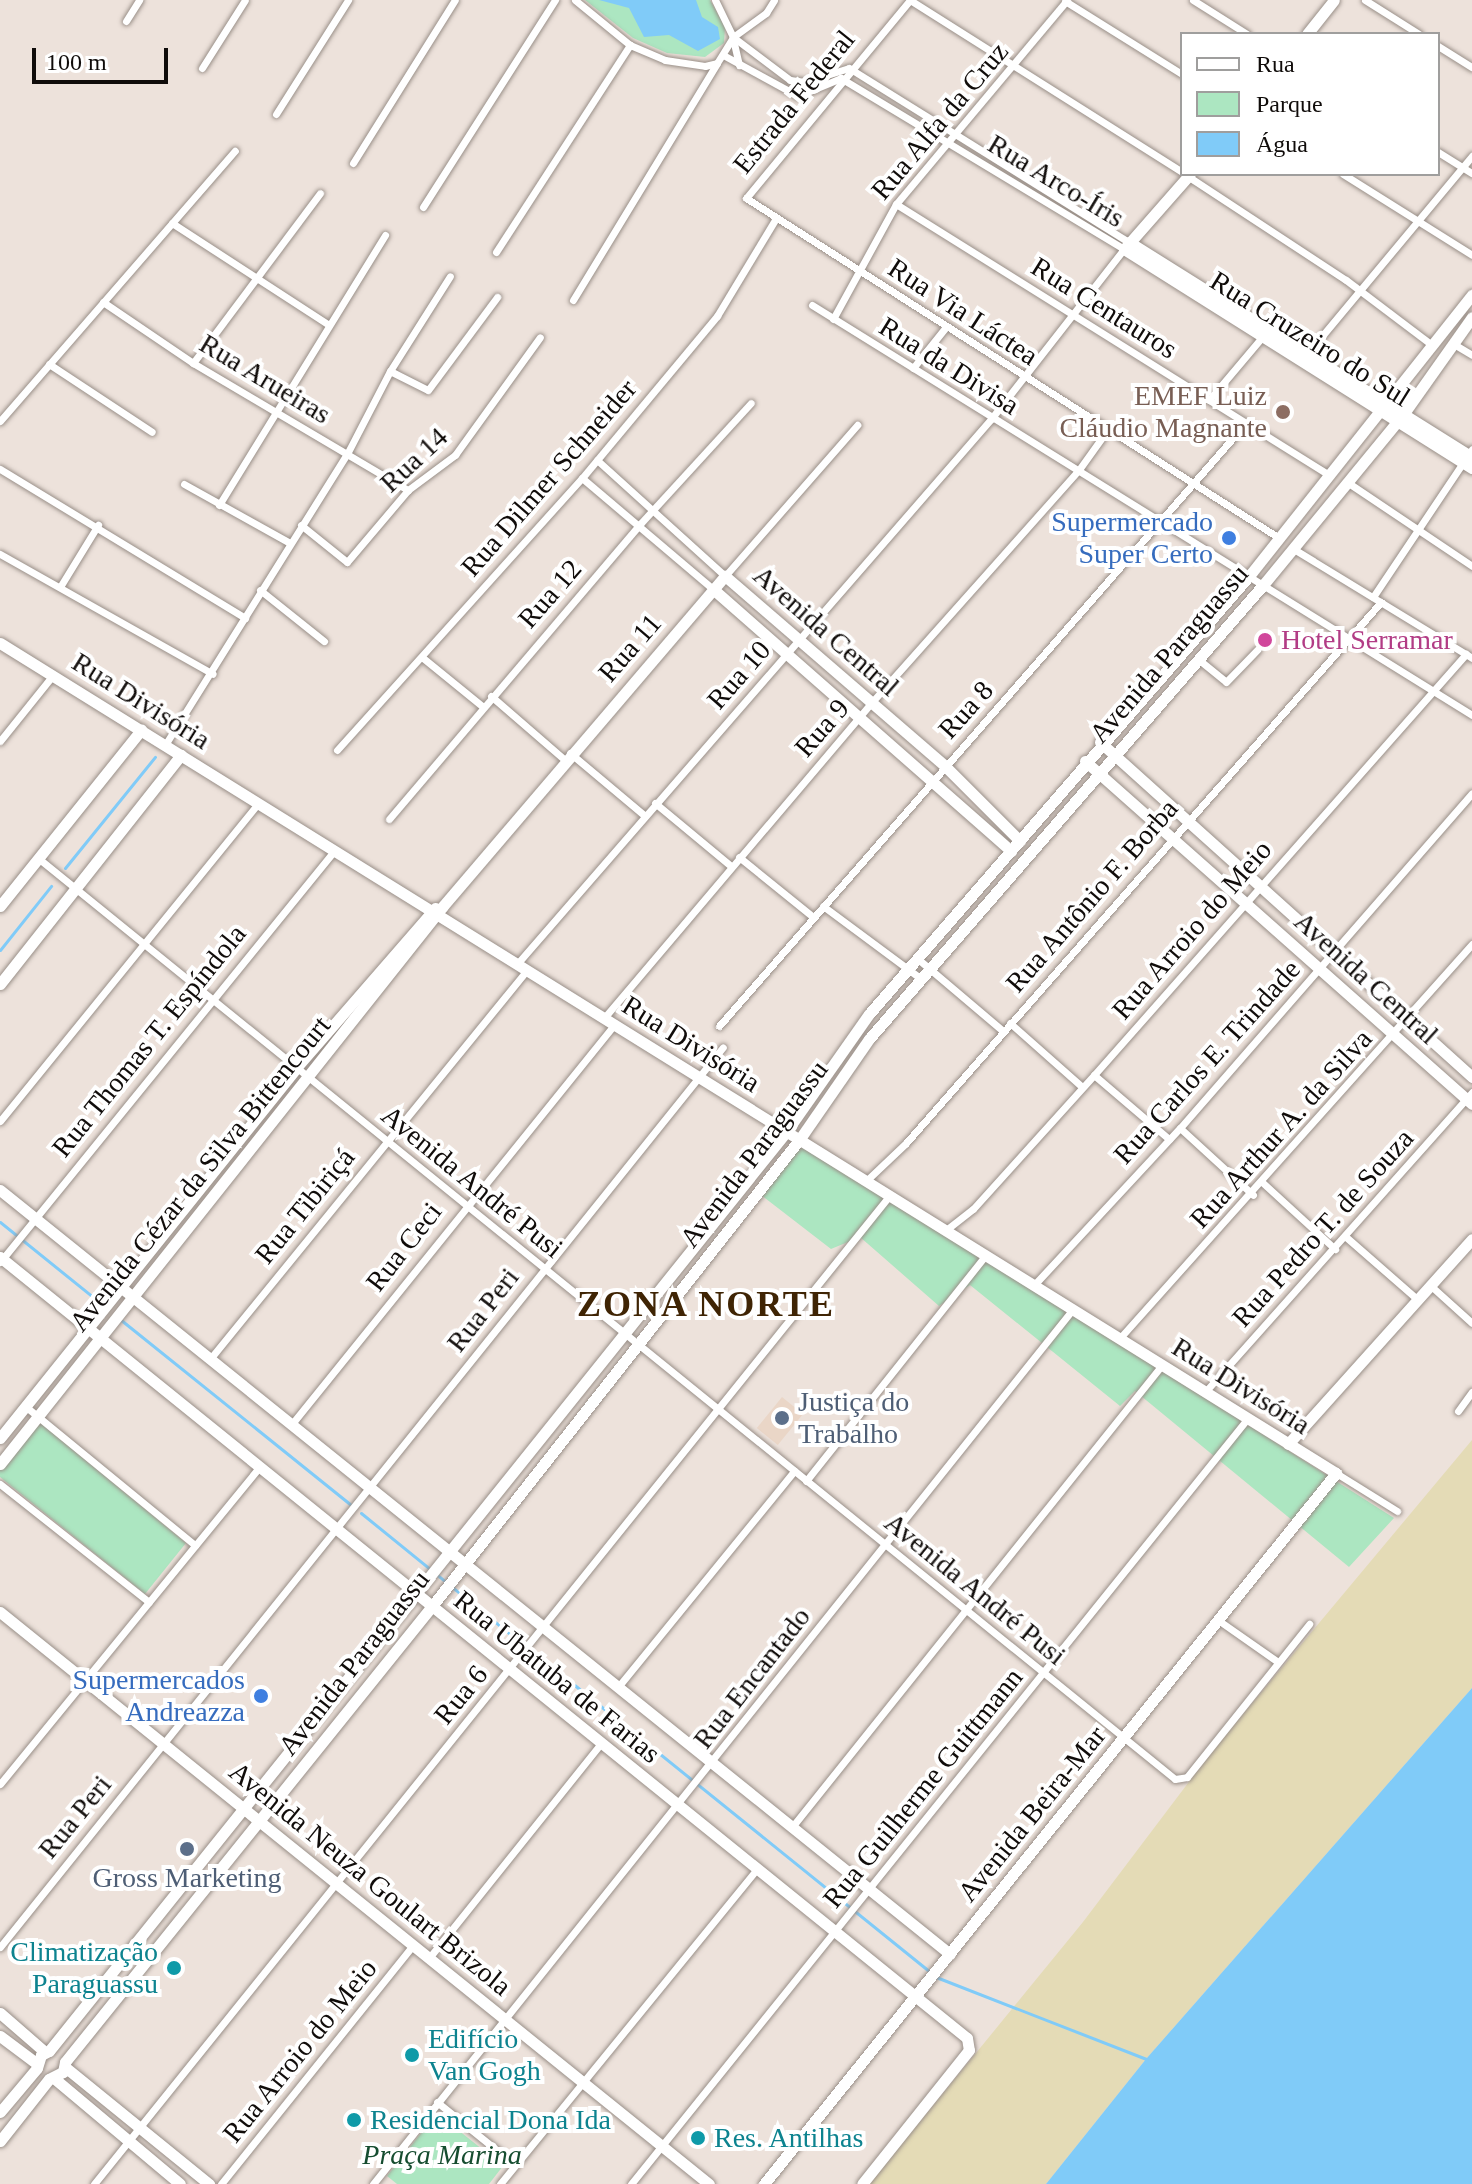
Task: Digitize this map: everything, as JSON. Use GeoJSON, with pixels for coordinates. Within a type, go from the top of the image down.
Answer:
{"type":"FeatureCollection","features":[{"type":"Feature","properties":{"kind":"street"},"geometry":{"type":"LineString","coordinates":[[126,21],[139,0]]}},
{"type":"Feature","properties":{"kind":"street"},"geometry":{"type":"LineString","coordinates":[[202,68],[245,0]]}},
{"type":"Feature","properties":{"kind":"street"},"geometry":{"type":"LineString","coordinates":[[276,114],[348,0]]}},
{"type":"Feature","properties":{"kind":"street"},"geometry":{"type":"LineString","coordinates":[[353,163],[455,0]]}},
{"type":"Feature","properties":{"kind":"street"},"geometry":{"type":"LineString","coordinates":[[423,207],[555,0]]}},
{"type":"Feature","properties":{"kind":"street"},"geometry":{"type":"LineString","coordinates":[[575,0],[630,45],[665,60],[717,63]]}},
{"type":"Feature","properties":{"kind":"street"},"geometry":{"type":"LineString","coordinates":[[715,0],[733,37],[739,65]]}},
{"type":"Feature","properties":{"kind":"street"},"geometry":{"type":"LineString","coordinates":[[573,300],[733,37],[766,13],[774,0]]}},
{"type":"Feature","properties":{"kind":"street"},"geometry":{"type":"LineString","coordinates":[[910,0],[1013,68],[1180,170]]}},
{"type":"Feature","properties":{"kind":"street","name":"Estrada Federal"},"geometry":{"type":"LineString","coordinates":[[746,198],[849,68],[910,0]]}},
{"type":"Feature","properties":{"kind":"street"},"geometry":{"type":"LineString","coordinates":[[1193,0],[1244,32]]}},
{"type":"Feature","properties":{"kind":"street"},"geometry":{"type":"LineString","coordinates":[[1309,32],[1334,0]]}},
{"type":"Feature","properties":{"kind":"street"},"geometry":{"type":"LineString","coordinates":[[1365,0],[1416,32]]}},
{"type":"Feature","properties":{"kind":"street"},"geometry":{"type":"LineString","coordinates":[[1066,1],[1180,73]]}},
{"type":"Feature","properties":{"kind":"street","name":"Rua Alfa da Cruz"},"geometry":{"type":"LineString","coordinates":[[833,319],[857,270],[896,204],[1066,1]]}},
{"type":"Feature","properties":{"kind":"street"},"geometry":{"type":"LineString","coordinates":[[733,37],[745,50],[798,82],[849,68]]}},
{"type":"Feature","properties":{"kind":"street"},"geometry":{"type":"LineString","coordinates":[[496,252],[630,45]]}},
{"type":"Feature","properties":{"kind":"street"},"geometry":{"type":"LineString","coordinates":[[1440,47],[1472,67]]}},
{"type":"Feature","properties":{"kind":"street"},"geometry":{"type":"LineString","coordinates":[[723,55],[798,96],[841,78]]}},
{"type":"Feature","properties":{"kind":"street","name":"Rua Arco-Íris"},"geometry":{"type":"LineString","coordinates":[[849,68],[958,133],[1126,245]]}},
{"type":"Feature","properties":{"kind":"street","name":"Rua Arco-Íris"},"geometry":{"type":"LineString","coordinates":[[841,78],[1126,245]]}},
{"type":"Feature","properties":{"kind":"street"},"geometry":{"type":"LineString","coordinates":[[0,421],[235,151]]}},
{"type":"Feature","properties":{"kind":"street"},"geometry":{"type":"LineString","coordinates":[[1440,153],[1472,173]]}},
{"type":"Feature","properties":{"kind":"street"},"geometry":{"type":"LineString","coordinates":[[1306,356],[1472,156]]}},
{"type":"Feature","properties":{"kind":"street"},"geometry":{"type":"LineString","coordinates":[[1126,245],[1184,176]]}},
{"type":"Feature","properties":{"kind":"street"},"geometry":{"type":"LineString","coordinates":[[1189,176],[1432,345]]}},
{"type":"Feature","properties":{"kind":"street"},"geometry":{"type":"LineString","coordinates":[[1346,176],[1472,255]]}},
{"type":"Feature","properties":{"kind":"street"},"geometry":{"type":"LineString","coordinates":[[193,363],[320,193]]}},
{"type":"Feature","properties":{"kind":"street","name":"Rua Via Láctea"},"geometry":{"type":"LineString","coordinates":[[746,198],[775,220],[1106,432],[1279,538]]}},
{"type":"Feature","properties":{"kind":"street","name":"Rua Centauros"},"geometry":{"type":"LineString","coordinates":[[896,204],[1329,475]]}},
{"type":"Feature","properties":{"kind":"street","name":"Rua Dilmer Schneider"},"geometry":{"type":"LineString","coordinates":[[337,750],[582,478],[717,316],[775,220]]}},
{"type":"Feature","properties":{"kind":"street"},"geometry":{"type":"LineString","coordinates":[[172,223],[253,280],[329,325]]}},
{"type":"Feature","properties":{"kind":"street"},"geometry":{"type":"LineString","coordinates":[[219,505],[385,235]]}},
{"type":"Feature","properties":{"kind":"street","name":"Rua 10"},"geometry":{"type":"LineString","coordinates":[[522,967],[655,803],[991,419],[1126,245]]}},
{"type":"Feature","properties":{"kind":"street","name":"Rua Cruzeiro do Sul"},"geometry":{"type":"LineString","coordinates":[[1126,245],[1263,336],[1306,356]]}},
{"type":"Feature","properties":{"kind":"street","name":"Rua Cruzeiro do Sul"},"geometry":{"type":"LineString","coordinates":[[1126,245],[1306,356],[1399,419],[1470,458]]}},
{"type":"Feature","properties":{"kind":"street"},"geometry":{"type":"LineString","coordinates":[[165,745],[213,674],[260,590],[347,454],[390,371],[450,276]]}},
{"type":"Feature","properties":{"kind":"street","name":"Avenida Paraguassu"},"geometry":{"type":"LineString","coordinates":[[0,2112],[786,1132],[869,1014],[910,971],[1100,742],[1249,576],[1472,295]]}},
{"type":"Feature","properties":{"kind":"street"},"geometry":{"type":"LineString","coordinates":[[390,371],[428,390],[497,297]]}},
{"type":"Feature","properties":{"kind":"street","name":"Rua Arueiras"},"geometry":{"type":"LineString","coordinates":[[103,302],[193,363],[408,490]]}},
{"type":"Feature","properties":{"kind":"street","name":"Rua da Divisa"},"geometry":{"type":"LineString","coordinates":[[812,305],[1472,715]]}},
{"type":"Feature","properties":{"kind":"street","name":"Avenida Paraguassu"},"geometry":{"type":"LineString","coordinates":[[0,2141],[432,1606],[799,1140],[869,1039],[1098,771],[1263,585],[1345,481],[1399,419],[1472,317]]}},
{"type":"Feature","properties":{"kind":"street"},"geometry":{"type":"LineString","coordinates":[[913,368],[945,328]]}},
{"type":"Feature","properties":{"kind":"street"},"geometry":{"type":"LineString","coordinates":[[1209,400],[1263,336]]}},
{"type":"Feature","properties":{"kind":"street","name":"Rua 14"},"geometry":{"type":"LineString","coordinates":[[301,525],[347,562],[408,490],[455,455],[540,337]]}},
{"type":"Feature","properties":{"kind":"street"},"geometry":{"type":"LineString","coordinates":[[1452,343],[1472,355]]}},
{"type":"Feature","properties":{"kind":"street"},"geometry":{"type":"LineString","coordinates":[[49,364],[152,432]]}},
{"type":"Feature","properties":{"kind":"street","name":"Rua 12"},"geometry":{"type":"LineString","coordinates":[[389,819],[482,706],[652,510],[751,403]]}},
{"type":"Feature","properties":{"kind":"street","name":"Rua 8"},"geometry":{"type":"LineString","coordinates":[[719,1026],[1246,423]]}},
{"type":"Feature","properties":{"kind":"street","name":"Rua 11"},"geometry":{"type":"LineString","coordinates":[[437,910],[857,425]]}},
{"type":"Feature","properties":{"kind":"street","name":"Rua 9"},"geometry":{"type":"LineString","coordinates":[[609,1022],[731,866],[1078,471],[1106,432]]}},
{"type":"Feature","properties":{"kind":"street","name":"Rua Antônio F. Borba"},"geometry":{"type":"LineString","coordinates":[[866,1181],[1003,1031],[1349,638],[1470,458]]}},
{"type":"Feature","properties":{"kind":"street","name":"Avenida Central"},"geometry":{"type":"LineString","coordinates":[[597,460],[725,576],[945,766],[1020,841]]}},
{"type":"Feature","properties":{"kind":"street"},"geometry":{"type":"LineString","coordinates":[[0,469],[98,525],[245,618]]}},
{"type":"Feature","properties":{"kind":"street","name":"Avenida Central"},"geometry":{"type":"LineString","coordinates":[[582,478],[640,524],[1011,851]]}},
{"type":"Feature","properties":{"kind":"street"},"geometry":{"type":"LineString","coordinates":[[1345,481],[1472,566]]}},
{"type":"Feature","properties":{"kind":"street"},"geometry":{"type":"LineString","coordinates":[[184,484],[290,543]]}},
{"type":"Feature","properties":{"kind":"street"},"geometry":{"type":"LineString","coordinates":[[60,587],[98,525]]}},
{"type":"Feature","properties":{"kind":"street"},"geometry":{"type":"LineString","coordinates":[[1292,548],[1469,656]]}},
{"type":"Feature","properties":{"kind":"street"},"geometry":{"type":"LineString","coordinates":[[0,554],[213,674]]}},
{"type":"Feature","properties":{"kind":"street"},"geometry":{"type":"LineString","coordinates":[[260,590],[324,641]]}},
{"type":"Feature","properties":{"kind":"street","name":"Rua Divisória"},"geometry":{"type":"LineString","coordinates":[[0,643],[334,851],[437,910],[609,1022],[1397,1511]]}},
{"type":"Feature","properties":{"kind":"street"},"geometry":{"type":"LineString","coordinates":[[1198,659],[1226,682],[1257,650]]}},
{"type":"Feature","properties":{"kind":"street","name":"Rua Arroio do Meio"},"geometry":{"type":"LineString","coordinates":[[946,1230],[973,1209],[1433,691],[1469,656]]}},
{"type":"Feature","properties":{"kind":"street"},"geometry":{"type":"LineString","coordinates":[[423,658],[482,706]]}},
{"type":"Feature","properties":{"kind":"street"},"geometry":{"type":"LineString","coordinates":[[0,741],[53,675]]}},
{"type":"Feature","properties":{"kind":"street"},"geometry":{"type":"LineString","coordinates":[[491,696],[645,816]]}},
{"type":"Feature","properties":{"kind":"street"},"geometry":{"type":"LineString","coordinates":[[0,906],[141,730]]}},
{"type":"Feature","properties":{"kind":"street","name":"Avenida Central"},"geometry":{"type":"LineString","coordinates":[[1100,742],[1472,1077]]}},
{"type":"Feature","properties":{"kind":"street"},"geometry":{"type":"LineString","coordinates":[[0,984],[181,755]]}},
{"type":"Feature","properties":{"kind":"street","name":"Avenida Central"},"geometry":{"type":"LineString","coordinates":[[1085,761],[1394,1035],[1470,1098]]}},
{"type":"Feature","properties":{"kind":"street","name":"Rua Carlos E. Trindade"},"geometry":{"type":"LineString","coordinates":[[1034,1285],[1180,1128],[1472,793]]}},
{"type":"Feature","properties":{"kind":"street"},"geometry":{"type":"LineString","coordinates":[[0,1121],[258,803]]}},
{"type":"Feature","properties":{"kind":"street"},"geometry":{"type":"LineString","coordinates":[[655,803],[731,866]]}},
{"type":"Feature","properties":{"kind":"street","name":"Rua Thomas T. Espíndola"},"geometry":{"type":"LineString","coordinates":[[3,1257],[210,998],[334,851]]}},
{"type":"Feature","properties":{"kind":"street"},"geometry":{"type":"LineString","coordinates":[[739,857],[813,917]]}},
{"type":"Feature","properties":{"kind":"street","name":"Avenida André Pusi"},"geometry":{"type":"LineString","coordinates":[[38,858],[1175,1779],[1187,1777],[1278,1662]]}},
{"type":"Feature","properties":{"kind":"street"},"geometry":{"type":"LineString","coordinates":[[823,906],[910,971],[924,973],[1003,1031]]}},
{"type":"Feature","properties":{"kind":"street","name":"Avenida Cézar da Silva Bittencourt"},"geometry":{"type":"LineString","coordinates":[[0,1438],[296,1068],[437,910]]}},
{"type":"Feature","properties":{"kind":"street","name":"Avenida Cézar da Silva Bittencourt"},"geometry":{"type":"LineString","coordinates":[[0,1464],[309,1078],[437,910]]}},
{"type":"Feature","properties":{"kind":"street","name":"Rua Arthur A. da Silva"},"geometry":{"type":"LineString","coordinates":[[1119,1339],[1253,1195],[1472,944]]}},
{"type":"Feature","properties":{"kind":"street"},"geometry":{"type":"LineString","coordinates":[[918,959],[924,973]]}},
{"type":"Feature","properties":{"kind":"street","name":"Rua Tibiriçá"},"geometry":{"type":"LineString","coordinates":[[210,1359],[522,967]]}},
{"type":"Feature","properties":{"kind":"street","name":"Rua Ceci"},"geometry":{"type":"LineString","coordinates":[[291,1425],[609,1022]]}},
{"type":"Feature","properties":{"kind":"street"},"geometry":{"type":"LineString","coordinates":[[1010,1023],[1082,1087]]}},
{"type":"Feature","properties":{"kind":"street","name":"Rua Peri"},"geometry":{"type":"LineString","coordinates":[[0,1947],[338,1531],[723,1047]]}},
{"type":"Feature","properties":{"kind":"street"},"geometry":{"type":"LineString","coordinates":[[1094,1075],[1169,1139]]}},
{"type":"Feature","properties":{"kind":"street","name":"Rua Pedro T. de Souza"},"geometry":{"type":"LineString","coordinates":[[1205,1392],[1470,1098]]}},
{"type":"Feature","properties":{"kind":"street"},"geometry":{"type":"LineString","coordinates":[[1180,1128],[1253,1195]]}},
{"type":"Feature","properties":{"kind":"street"},"geometry":{"type":"LineString","coordinates":[[1263,1183],[1335,1249]]}},
{"type":"Feature","properties":{"kind":"street","name":"Rua Ubatuba de Farias"},"geometry":{"type":"LineString","coordinates":[[0,1190],[118,1292],[133,1298],[465,1563],[542,1629],[870,1890],[948,1957]]}},
{"type":"Feature","properties":{"kind":"street","name":"Rua 6"},"geometry":{"type":"LineString","coordinates":[[94,2184],[890,1195]]}},
{"type":"Feature","properties":{"kind":"street"},"geometry":{"type":"LineString","coordinates":[[1346,1237],[1418,1300]]}},
{"type":"Feature","properties":{"kind":"street"},"geometry":{"type":"LineString","coordinates":[[1288,1444],[1472,1239]]}},
{"type":"Feature","properties":{"kind":"street"},"geometry":{"type":"LineString","coordinates":[[806,1481],[986,1255]]}},
{"type":"Feature","properties":{"kind":"street","name":"Rua Ubatuba de Farias"},"geometry":{"type":"LineString","coordinates":[[3,1257],[338,1531],[421,1590],[432,1606],[757,1869],[920,1995],[970,2044],[862,2184]]}},
{"type":"Feature","properties":{"kind":"street"},"geometry":{"type":"LineString","coordinates":[[1431,1286],[1472,1323]]}},
{"type":"Feature","properties":{"kind":"street","name":"Rua Encantado"},"geometry":{"type":"LineString","coordinates":[[375,2183],[504,2018],[680,1807],[1073,1309]]}},
{"type":"Feature","properties":{"kind":"street"},"geometry":{"type":"LineString","coordinates":[[792,1827],[1162,1365]]}},
{"type":"Feature","properties":{"kind":"street"},"geometry":{"type":"LineString","coordinates":[[1458,1411],[1472,1392]]}},
{"type":"Feature","properties":{"kind":"street"},"geometry":{"type":"LineString","coordinates":[[25,1406],[195,1545]]}},
{"type":"Feature","properties":{"kind":"street","name":"Rua Guilherme Guittmann"},"geometry":{"type":"LineString","coordinates":[[631,2184],[1248,1418]]}},
{"type":"Feature","properties":{"kind":"street"},"geometry":{"type":"LineString","coordinates":[[0,1784],[259,1467]]}},
{"type":"Feature","properties":{"kind":"street"},"geometry":{"type":"LineString","coordinates":[[618,1687],[794,1471]]}},
{"type":"Feature","properties":{"kind":"street","name":"Avenida Beira-Mar"},"geometry":{"type":"LineString","coordinates":[[764,2184],[920,1995],[1336,1473]]}},
{"type":"Feature","properties":{"kind":"street"},"geometry":{"type":"LineString","coordinates":[[0,1484],[149,1602]]}},
{"type":"Feature","properties":{"kind":"street","name":"Avenida Neuza Goulart Brizola"},"geometry":{"type":"LineString","coordinates":[[1,1615],[709,2184]]}},
{"type":"Feature","properties":{"kind":"street"},"geometry":{"type":"LineString","coordinates":[[1218,1620],[1278,1662],[1309,1624]]}},
{"type":"Feature","properties":{"kind":"street"},"geometry":{"type":"LineString","coordinates":[[429,1958],[601,1743]]}},
{"type":"Feature","properties":{"kind":"street"},"geometry":{"type":"LineString","coordinates":[[500,2184],[757,1869]]}},
{"type":"Feature","properties":{"kind":"street"},"geometry":{"type":"LineString","coordinates":[[140,1937],[155,1950]]}},
{"type":"Feature","properties":{"kind":"street","name":"Rua Arroio do Meio"},"geometry":{"type":"LineString","coordinates":[[221,2184],[413,1945]]}},
{"type":"Feature","properties":{"kind":"street"},"geometry":{"type":"LineString","coordinates":[[0,2013],[209,2184]]}},
{"type":"Feature","properties":{"kind":"street"},"geometry":{"type":"LineString","coordinates":[[0,2036],[180,2184]]}},
{"type":"Feature","properties":{"kind":"street"},"geometry":{"type":"LineString","coordinates":[[437,2102],[515,2165]]}},
{"type":"Feature","properties":{"kind":"shaded area","name":"Justiça do Trabalho"},"geometry":{"type":"Polygon","coordinates":[[[782,1397],[803,1414],[778,1445],[757,1428],[782,1397]]]}},
{"type":"Feature","properties":{"kind":"green space"},"geometry":{"type":"Polygon","coordinates":[[[585,0],[710,0],[725,27],[724,43],[705,57],[667,53],[633,38],[585,0]]]}},
{"type":"Feature","properties":{"kind":"green space"},"geometry":{"type":"Polygon","coordinates":[[[799,1144],[1394,1518],[1349,1567],[1135,1391],[1120,1406],[970,1285],[939,1306],[860,1237],[831,1249],[761,1195],[799,1144]]]}},
{"type":"Feature","properties":{"kind":"green space"},"geometry":{"type":"Polygon","coordinates":[[[38,1421],[186,1543],[145,1594],[0,1477],[0,1468],[38,1421]]]}},
{"type":"Feature","properties":{"kind":"green space","name":"Praça Marina"},"geometry":{"type":"Polygon","coordinates":[[[437,2113],[503,2166],[489,2184],[397,2184],[387,2176],[437,2113]]]}},
{"type":"Feature","properties":{"kind":"sand"},"geometry":{"type":"Polygon","coordinates":[[[1472,1440],[1472,1688],[1146,2059],[1046,2184],[869,2184],[1083,1922],[1213,1750],[1472,1440]]]}},
{"type":"Feature","properties":{"kind":"water"},"geometry":{"type":"Polygon","coordinates":[[[599,0],[696,0],[702,17],[718,27],[720,39],[698,51],[669,35],[644,37],[629,8],[599,0]]]}},
{"type":"Feature","properties":{"kind":"water"},"geometry":{"type":"Polygon","coordinates":[[[1472,1688],[1472,2184],[1046,2184],[1146,2059],[1472,1688]]]}},
{"type":"Feature","properties":{"kind":"waterway"},"geometry":{"type":"LineString","coordinates":[[65,868],[155,757]]}},
{"type":"Feature","properties":{"kind":"waterway"},"geometry":{"type":"LineString","coordinates":[[0,950],[51,886]]}},
{"type":"Feature","properties":{"kind":"waterway"},"geometry":{"type":"LineString","coordinates":[[0,1222],[103,1305]]}},
{"type":"Feature","properties":{"kind":"waterway"},"geometry":{"type":"LineString","coordinates":[[121,1320],[350,1504]]}},
{"type":"Feature","properties":{"kind":"waterway"},"geometry":{"type":"LineString","coordinates":[[361,1513],[520,1642]]}},
{"type":"Feature","properties":{"kind":"waterway"},"geometry":{"type":"LineString","coordinates":[[541,1658],[930,1972]]}},
{"type":"Feature","properties":{"kind":"waterway"},"geometry":{"type":"LineString","coordinates":[[936,1977],[1146,2059]]}},
{"type":"Feature","properties":{"kind":"place","name":"EMEF Luiz Cláudio Magnante"},"geometry":{"type":"Point","coordinates":[1283,412]}},
{"type":"Feature","properties":{"kind":"place","name":"Supermercado Super Certo"},"geometry":{"type":"Point","coordinates":[1229,538]}},
{"type":"Feature","properties":{"kind":"place","name":"Hotel Serramar"},"geometry":{"type":"Point","coordinates":[1265,640]}},
{"type":"Feature","properties":{"kind":"place","name":"Justiça do Trabalho"},"geometry":{"type":"Point","coordinates":[782,1418]}},
{"type":"Feature","properties":{"kind":"place","name":"Supermercados Andreazza"},"geometry":{"type":"Point","coordinates":[261,1696]}},
{"type":"Feature","properties":{"kind":"place","name":"Gross Marketing"},"geometry":{"type":"Point","coordinates":[187,1849]}},
{"type":"Feature","properties":{"kind":"place","name":"Climatização Paraguassu"},"geometry":{"type":"Point","coordinates":[174,1968]}},
{"type":"Feature","properties":{"kind":"place","name":"Edifício Van Gogh"},"geometry":{"type":"Point","coordinates":[412,2055]}},
{"type":"Feature","properties":{"kind":"place","name":"Residencial Dona Ida"},"geometry":{"type":"Point","coordinates":[354,2120]}},
{"type":"Feature","properties":{"kind":"place","name":"Res. Antilhas"},"geometry":{"type":"Point","coordinates":[698,2138]}},
{"type":"Feature","properties":{"kind":"district","name":"ZONA NORTE"},"geometry":{"type":"Point","coordinates":[706,1305]}}]}
